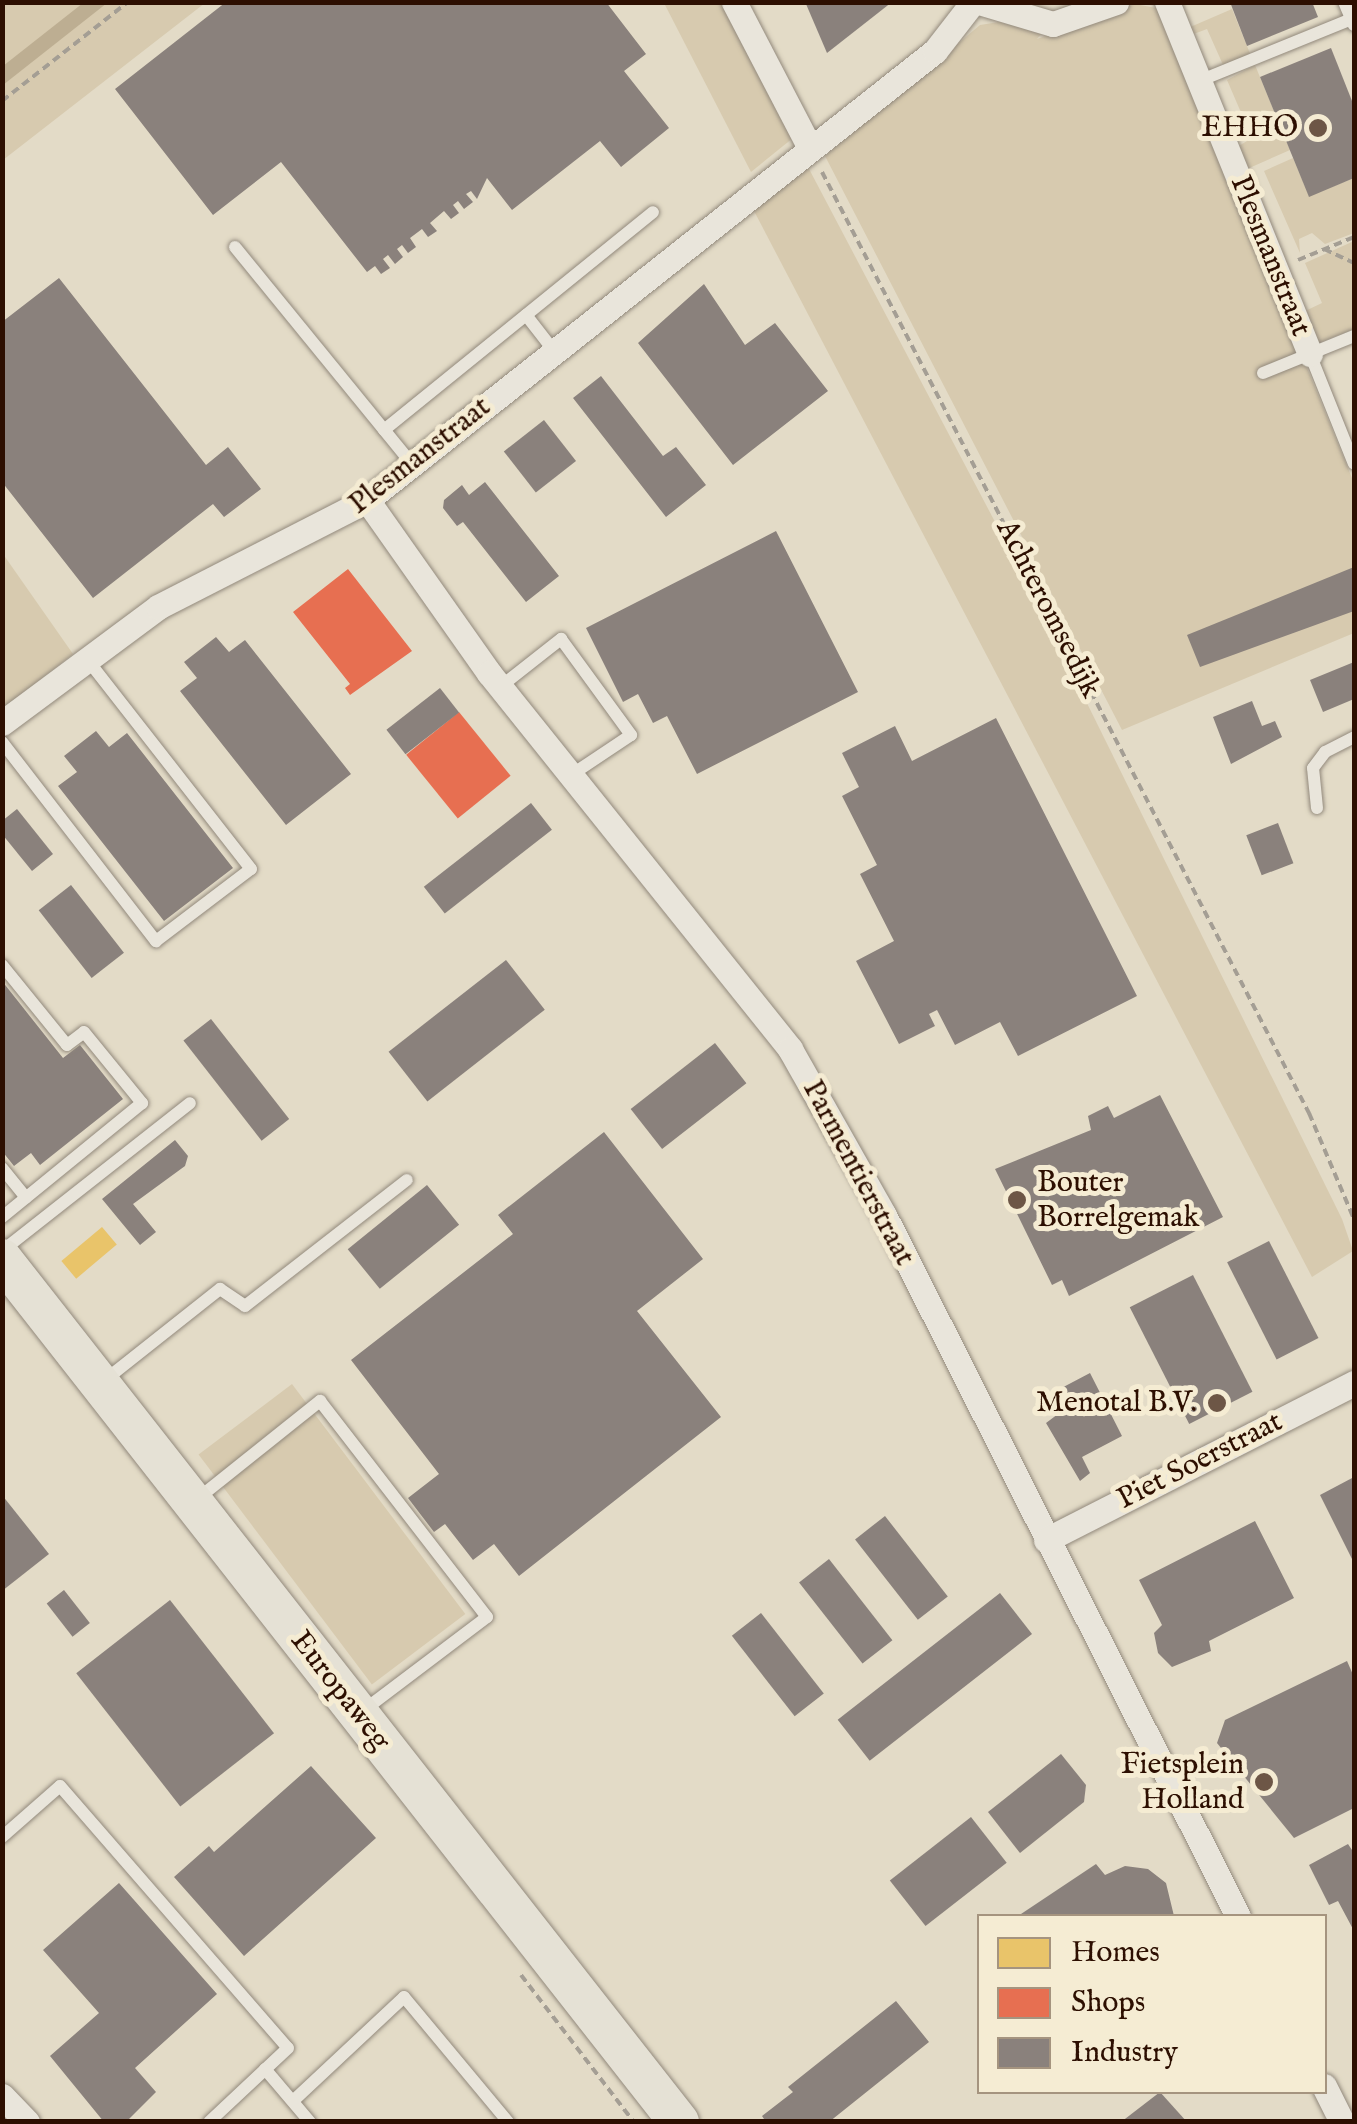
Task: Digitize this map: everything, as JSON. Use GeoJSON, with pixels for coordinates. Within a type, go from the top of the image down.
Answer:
{"type":"FeatureCollection","features":[{"type":"Feature","properties":{"kind":"main road","name":"Europaweg"},"geometry":{"type":"LineString","coordinates":[[2,1259],[679,2122]]}},
{"type":"Feature","properties":{"kind":"street"},"geometry":{"type":"LineString","coordinates":[[734,2],[810,148]]}},
{"type":"Feature","properties":{"kind":"street"},"geometry":{"type":"LineString","coordinates":[[976,2],[1053,24],[1116,2]]}},
{"type":"Feature","properties":{"kind":"street","name":"Plesmanstraat"},"geometry":{"type":"LineString","coordinates":[[2,722],[158,607],[367,500],[934,50],[976,2]]}},
{"type":"Feature","properties":{"kind":"street","name":"Plesmanstraat"},"geometry":{"type":"LineString","coordinates":[[1167,2],[1310,354]]}},
{"type":"Feature","properties":{"kind":"street","name":"Parmentierstraat"},"geometry":{"type":"LineString","coordinates":[[367,500],[500,687],[790,1049],[884,1216],[1237,1914]]}},
{"type":"Feature","properties":{"kind":"street","name":"Piet Soerstraat"},"geometry":{"type":"LineString","coordinates":[[1046,1540],[1354,1382]]}},
{"type":"Feature","properties":{"kind":"street"},"geometry":{"type":"LineString","coordinates":[[1327,2092],[1342,2122]]}},
{"type":"Feature","properties":{"kind":"street"},"geometry":{"type":"LineString","coordinates":[[2,2096],[27,2122]]}},
{"type":"Feature","properties":{"kind":"lane"},"geometry":{"type":"LineString","coordinates":[[1199,81],[1354,22],[1344,2]]}},
{"type":"Feature","properties":{"kind":"lane"},"geometry":{"type":"LineString","coordinates":[[384,430],[652,212]]}},
{"type":"Feature","properties":{"kind":"lane"},"geometry":{"type":"LineString","coordinates":[[235,247],[412,464]]}},
{"type":"Feature","properties":{"kind":"lane"},"geometry":{"type":"LineString","coordinates":[[526,314],[554,351]]}},
{"type":"Feature","properties":{"kind":"lane","name":"Plesmanstraat"},"geometry":{"type":"LineString","coordinates":[[1310,354],[1354,336]]}},
{"type":"Feature","properties":{"kind":"lane"},"geometry":{"type":"LineString","coordinates":[[1263,373],[1310,354],[1354,464]]}},
{"type":"Feature","properties":{"kind":"lane"},"geometry":{"type":"LineString","coordinates":[[500,687],[561,639],[631,735],[572,775]]}},
{"type":"Feature","properties":{"kind":"lane"},"geometry":{"type":"LineString","coordinates":[[2,742],[156,941],[251,869],[87,659]]}},
{"type":"Feature","properties":{"kind":"lane"},"geometry":{"type":"LineString","coordinates":[[1317,808],[1313,768],[1325,752],[1354,737]]}},
{"type":"Feature","properties":{"kind":"lane"},"geometry":{"type":"LineString","coordinates":[[2,966],[67,1045],[84,1032],[142,1103],[2,1218]]}},
{"type":"Feature","properties":{"kind":"lane"},"geometry":{"type":"LineString","coordinates":[[2,1251],[190,1103]]}},
{"type":"Feature","properties":{"kind":"lane"},"geometry":{"type":"LineString","coordinates":[[2,1168],[26,1198]]}},
{"type":"Feature","properties":{"kind":"lane"},"geometry":{"type":"LineString","coordinates":[[100,1384],[220,1290],[245,1306],[407,1180]]}},
{"type":"Feature","properties":{"kind":"lane"},"geometry":{"type":"LineString","coordinates":[[192,1503],[320,1401],[487,1617],[358,1714]]}},
{"type":"Feature","properties":{"kind":"lane"},"geometry":{"type":"LineString","coordinates":[[2,1837],[60,1786],[288,2048],[209,2122]]}},
{"type":"Feature","properties":{"kind":"lane"},"geometry":{"type":"LineString","coordinates":[[293,2101],[404,1998],[508,2122]]}},
{"type":"Feature","properties":{"kind":"lane"},"geometry":{"type":"LineString","coordinates":[[265,2069],[310,2122]]}},
{"type":"Feature","properties":{"kind":"path"},"geometry":{"type":"LineString","coordinates":[[2,101],[128,2]]}},
{"type":"Feature","properties":{"kind":"path","name":"Achteromsedijk"},"geometry":{"type":"LineString","coordinates":[[810,148],[1309,1113],[1354,1219]]}},
{"type":"Feature","properties":{"kind":"path"},"geometry":{"type":"LineString","coordinates":[[1275,269],[1354,237]]}},
{"type":"Feature","properties":{"kind":"path"},"geometry":{"type":"LineString","coordinates":[[1324,249],[1354,262]]}},
{"type":"Feature","properties":{"kind":"shaded area"},"geometry":{"type":"Polygon","coordinates":[[[3,2],[205,3],[3,160],[3,2]]]}},
{"type":"Feature","properties":{"kind":"shaded area"},"geometry":{"type":"Polygon","coordinates":[[[83,3],[107,3],[3,85],[3,66],[83,3]]]}},
{"type":"Feature","properties":{"kind":"shaded area"},"geometry":{"type":"Polygon","coordinates":[[[664,3],[722,3],[793,138],[751,172],[664,3]]]}},
{"type":"Feature","properties":{"kind":"shaded area"},"geometry":{"type":"Polygon","coordinates":[[[1135,4],[1156,8],[1165,20],[1354,483],[1354,633],[1122,730],[825,156],[980,25],[999,22],[1042,33],[1037,39],[1135,4]]]}},
{"type":"Feature","properties":{"kind":"shaded area"},"geometry":{"type":"Polygon","coordinates":[[[1232,9],[1251,56],[1224,67],[1207,29],[1191,35],[1188,28],[1232,9]]]}},
{"type":"Feature","properties":{"kind":"shaded area"},"geometry":{"type":"Polygon","coordinates":[[[1255,65],[1290,150],[1247,169],[1237,147],[1252,138],[1227,80],[1255,65]]]}},
{"type":"Feature","properties":{"kind":"shaded area"},"geometry":{"type":"Polygon","coordinates":[[[1293,158],[1309,196],[1354,178],[1354,233],[1325,244],[1312,233],[1299,239],[1300,253],[1264,171],[1293,158]]]}},
{"type":"Feature","properties":{"kind":"shaded area"},"geometry":{"type":"Polygon","coordinates":[[[808,167],[1033,594],[1342,1219],[1353,1251],[1312,1277],[754,211],[808,167]]]}},
{"type":"Feature","properties":{"kind":"shaded area"},"geometry":{"type":"Polygon","coordinates":[[[1354,241],[1354,329],[1316,344],[1303,312],[1322,303],[1305,263],[1354,241]]]}},
{"type":"Feature","properties":{"kind":"shaded area"},"geometry":{"type":"Polygon","coordinates":[[[3,554],[73,654],[3,709],[3,554]]]}},
{"type":"Feature","properties":{"kind":"shaded area"},"geometry":{"type":"Polygon","coordinates":[[[292,1384],[465,1614],[372,1684],[199,1454],[292,1384]]]}},
{"type":"Feature","properties":{"kind":"building: Homes"},"geometry":{"type":"Polygon","coordinates":[[[102,1227],[117,1245],[76,1279],[61,1261],[102,1227]]]}},
{"type":"Feature","properties":{"kind":"building: Shops"},"geometry":{"type":"Polygon","coordinates":[[[348,569],[412,651],[350,695],[345,688],[350,684],[293,612],[348,569]]]}},
{"type":"Feature","properties":{"kind":"building: Shops"},"geometry":{"type":"Polygon","coordinates":[[[459,712],[511,776],[458,819],[406,755],[459,712]]]}},
{"type":"Feature","properties":{"kind":"building: Industry"},"geometry":{"type":"Polygon","coordinates":[[[226,2],[606,2],[646,54],[624,71],[669,128],[621,167],[600,141],[512,210],[487,178],[477,199],[471,191],[466,194],[473,202],[464,209],[458,201],[453,205],[459,213],[451,219],[444,211],[430,223],[437,231],[428,237],[422,229],[410,238],[416,247],[408,253],[402,245],[397,249],[403,257],[395,264],[388,255],[383,259],[390,268],[381,274],[375,266],[367,272],[281,162],[213,215],[115,89],[226,2]]]}},
{"type":"Feature","properties":{"kind":"building: Industry"},"geometry":{"type":"Polygon","coordinates":[[[809,2],[892,2],[827,53],[806,4],[809,2]]]}},
{"type":"Feature","properties":{"kind":"building: Industry"},"geometry":{"type":"Polygon","coordinates":[[[1230,2],[1312,2],[1318,17],[1247,46],[1230,2]]]}},
{"type":"Feature","properties":{"kind":"building: Industry","name":"EHHO"},"geometry":{"type":"Polygon","coordinates":[[[1331,48],[1354,106],[1354,178],[1309,197],[1260,77],[1331,48]]]}},
{"type":"Feature","properties":{"kind":"building: Industry"},"geometry":{"type":"Polygon","coordinates":[[[59,278],[206,465],[228,447],[261,489],[224,517],[213,504],[93,598],[2,482],[2,322],[59,278]]]}},
{"type":"Feature","properties":{"kind":"building: Industry"},"geometry":{"type":"Polygon","coordinates":[[[704,284],[745,345],[775,323],[828,391],[733,465],[638,343],[704,284]]]}},
{"type":"Feature","properties":{"kind":"building: Industry"},"geometry":{"type":"Polygon","coordinates":[[[601,376],[663,456],[676,447],[706,485],[666,517],[573,398],[601,376]]]}},
{"type":"Feature","properties":{"kind":"building: Industry"},"geometry":{"type":"Polygon","coordinates":[[[544,420],[576,461],[536,492],[504,451],[544,420]]]}},
{"type":"Feature","properties":{"kind":"building: Industry"},"geometry":{"type":"Polygon","coordinates":[[[485,482],[559,576],[526,602],[463,522],[457,526],[443,508],[444,500],[462,485],[469,495],[485,482]]]}},
{"type":"Feature","properties":{"kind":"building: Industry"},"geometry":{"type":"Polygon","coordinates":[[[776,531],[858,692],[697,774],[667,716],[653,723],[638,694],[623,702],[586,628],[776,531]]]}},
{"type":"Feature","properties":{"kind":"building: Industry"},"geometry":{"type":"Polygon","coordinates":[[[1354,567],[1354,611],[1200,667],[1187,635],[1354,567]]]}},
{"type":"Feature","properties":{"kind":"building: Industry"},"geometry":{"type":"Polygon","coordinates":[[[216,637],[229,652],[245,640],[351,774],[286,825],[180,691],[197,678],[184,662],[216,637]]]}},
{"type":"Feature","properties":{"kind":"building: Industry"},"geometry":{"type":"Polygon","coordinates":[[[1354,662],[1354,699],[1323,712],[1310,680],[1354,662]]]}},
{"type":"Feature","properties":{"kind":"building: Industry"},"geometry":{"type":"Polygon","coordinates":[[[440,688],[459,712],[406,754],[386,730],[440,688]]]}},
{"type":"Feature","properties":{"kind":"building: Industry"},"geometry":{"type":"Polygon","coordinates":[[[1252,701],[1262,726],[1275,721],[1282,737],[1231,764],[1213,717],[1252,701]]]}},
{"type":"Feature","properties":{"kind":"building: Industry"},"geometry":{"type":"Polygon","coordinates":[[[996,718],[1137,996],[1018,1056],[1000,1022],[955,1045],[937,1010],[929,1014],[935,1026],[899,1044],[856,961],[894,941],[860,874],[877,865],[842,796],[859,787],[842,753],[895,726],[912,761],[996,718]]]}},
{"type":"Feature","properties":{"kind":"building: Industry"},"geometry":{"type":"Polygon","coordinates":[[[96,731],[109,747],[127,733],[233,868],[164,921],[58,786],[77,772],[64,756],[96,731]]]}},
{"type":"Feature","properties":{"kind":"building: Industry"},"geometry":{"type":"Polygon","coordinates":[[[531,803],[552,830],[445,914],[424,887],[531,803]]]}},
{"type":"Feature","properties":{"kind":"building: Industry"},"geometry":{"type":"Polygon","coordinates":[[[17,809],[53,854],[32,871],[2,834],[2,821],[17,809]]]}},
{"type":"Feature","properties":{"kind":"building: Industry"},"geometry":{"type":"Polygon","coordinates":[[[1278,823],[1293,863],[1262,875],[1246,835],[1278,823]]]}},
{"type":"Feature","properties":{"kind":"building: Industry"},"geometry":{"type":"Polygon","coordinates":[[[71,885],[124,953],[92,978],[39,910],[71,885]]]}},
{"type":"Feature","properties":{"kind":"building: Industry"},"geometry":{"type":"Polygon","coordinates":[[[506,960],[545,1010],[427,1101],[389,1052],[506,960]]]}},
{"type":"Feature","properties":{"kind":"building: Industry"},"geometry":{"type":"Polygon","coordinates":[[[2,981],[63,1058],[80,1045],[123,1099],[40,1165],[31,1153],[14,1166],[2,1151],[2,981]]]}},
{"type":"Feature","properties":{"kind":"building: Industry"},"geometry":{"type":"Polygon","coordinates":[[[211,1019],[289,1119],[262,1141],[183,1041],[211,1019]]]}},
{"type":"Feature","properties":{"kind":"building: Industry"},"geometry":{"type":"Polygon","coordinates":[[[715,1043],[746,1083],[662,1149],[631,1109],[715,1043]]]}},
{"type":"Feature","properties":{"kind":"building: Industry"},"geometry":{"type":"Polygon","coordinates":[[[1160,1095],[1223,1217],[1069,1296],[1062,1280],[1052,1285],[995,1169],[1091,1130],[1088,1116],[1108,1106],[1114,1118],[1160,1095]]]}},
{"type":"Feature","properties":{"kind":"building: Industry"},"geometry":{"type":"Polygon","coordinates":[[[604,1132],[703,1259],[637,1311],[721,1417],[519,1576],[494,1544],[473,1560],[445,1524],[434,1532],[408,1498],[439,1474],[351,1360],[513,1234],[498,1215],[604,1132]]]}},
{"type":"Feature","properties":{"kind":"building: Industry"},"geometry":{"type":"Polygon","coordinates":[[[175,1140],[188,1156],[185,1166],[133,1204],[156,1232],[140,1245],[102,1199],[175,1140]]]}},
{"type":"Feature","properties":{"kind":"building: Industry"},"geometry":{"type":"Polygon","coordinates":[[[427,1185],[459,1225],[380,1289],[348,1249],[427,1185]]]}},
{"type":"Feature","properties":{"kind":"building: Industry"},"geometry":{"type":"Polygon","coordinates":[[[1269,1241],[1318,1338],[1277,1359],[1227,1262],[1269,1241]]]}},
{"type":"Feature","properties":{"kind":"building: Industry"},"geometry":{"type":"Polygon","coordinates":[[[1193,1275],[1252,1392],[1189,1424],[1130,1307],[1193,1275]]]}},
{"type":"Feature","properties":{"kind":"building: Industry"},"geometry":{"type":"Polygon","coordinates":[[[1090,1373],[1122,1436],[1082,1457],[1090,1473],[1080,1481],[1046,1423],[1062,1411],[1052,1393],[1090,1373]]]}},
{"type":"Feature","properties":{"kind":"building: Industry"},"geometry":{"type":"Polygon","coordinates":[[[1354,1477],[1354,1563],[1320,1495],[1354,1477]]]}},
{"type":"Feature","properties":{"kind":"building: Industry"},"geometry":{"type":"Polygon","coordinates":[[[2,1495],[49,1554],[2,1591],[2,1495]]]}},
{"type":"Feature","properties":{"kind":"building: Industry"},"geometry":{"type":"Polygon","coordinates":[[[885,1516],[948,1596],[918,1620],[855,1539],[885,1516]]]}},
{"type":"Feature","properties":{"kind":"building: Industry"},"geometry":{"type":"Polygon","coordinates":[[[1255,1521],[1294,1598],[1209,1641],[1211,1651],[1172,1667],[1158,1653],[1154,1633],[1162,1625],[1139,1580],[1255,1521]]]}},
{"type":"Feature","properties":{"kind":"building: Industry"},"geometry":{"type":"Polygon","coordinates":[[[829,1559],[892,1640],[862,1664],[799,1582],[829,1559]]]}},
{"type":"Feature","properties":{"kind":"building: Industry"},"geometry":{"type":"Polygon","coordinates":[[[64,1590],[90,1623],[73,1637],[47,1604],[64,1590]]]}},
{"type":"Feature","properties":{"kind":"building: Industry"},"geometry":{"type":"Polygon","coordinates":[[[1000,1593],[1032,1634],[870,1761],[838,1720],[1000,1593]]]}},
{"type":"Feature","properties":{"kind":"building: Industry"},"geometry":{"type":"Polygon","coordinates":[[[170,1600],[274,1733],[180,1806],[76,1673],[170,1600]]]}},
{"type":"Feature","properties":{"kind":"building: Industry"},"geometry":{"type":"Polygon","coordinates":[[[761,1613],[824,1693],[795,1716],[732,1636],[761,1613]]]}},
{"type":"Feature","properties":{"kind":"building: Industry"},"geometry":{"type":"Polygon","coordinates":[[[1347,1661],[1354,1677],[1354,1808],[1294,1838],[1217,1743],[1225,1720],[1347,1661]]]}},
{"type":"Feature","properties":{"kind":"building: Industry"},"geometry":{"type":"Polygon","coordinates":[[[1061,1754],[1086,1785],[1084,1802],[1020,1853],[988,1812],[1061,1754]]]}},
{"type":"Feature","properties":{"kind":"building: Industry"},"geometry":{"type":"Polygon","coordinates":[[[311,1766],[376,1838],[244,1956],[174,1877],[209,1846],[214,1852],[311,1766]]]}},
{"type":"Feature","properties":{"kind":"building: Industry"},"geometry":{"type":"Polygon","coordinates":[[[971,1817],[1007,1863],[926,1926],[890,1880],[971,1817]]]}},
{"type":"Feature","properties":{"kind":"building: Industry"},"geometry":{"type":"Polygon","coordinates":[[[1348,1844],[1354,1853],[1354,1931],[1338,1901],[1329,1905],[1309,1865],[1348,1844]]]}},
{"type":"Feature","properties":{"kind":"building: Industry"},"geometry":{"type":"Polygon","coordinates":[[[1096,1864],[1105,1875],[1125,1866],[1148,1869],[1166,1883],[1174,1914],[1021,1914],[1096,1864]]]}},
{"type":"Feature","properties":{"kind":"building: Industry"},"geometry":{"type":"Polygon","coordinates":[[[119,1883],[217,1994],[135,2068],[156,2092],[129,2119],[104,2122],[50,2056],[99,2013],[43,1950],[119,1883]]]}},
{"type":"Feature","properties":{"kind":"building: Industry"},"geometry":{"type":"Polygon","coordinates":[[[896,2001],[929,2042],[829,2122],[766,2122],[762,2116],[793,2092],[788,2087],[896,2001]]]}},
{"type":"Feature","properties":{"kind":"building: Industry"},"geometry":{"type":"Polygon","coordinates":[[[1162,2094],[1187,2122],[1121,2122],[1162,2094]]]}},
{"type":"Feature","properties":{"kind":"place","name":"EHHO"},"geometry":{"type":"Point","coordinates":[1318,128]}},
{"type":"Feature","properties":{"kind":"place","name":"Bouter Borrelgemak"},"geometry":{"type":"Point","coordinates":[1017,1200]}},
{"type":"Feature","properties":{"kind":"place","name":"Menotal B.V."},"geometry":{"type":"Point","coordinates":[1217,1403]}},
{"type":"Feature","properties":{"kind":"place","name":"Fietsplein Holland"},"geometry":{"type":"Point","coordinates":[1264,1782]}}]}
